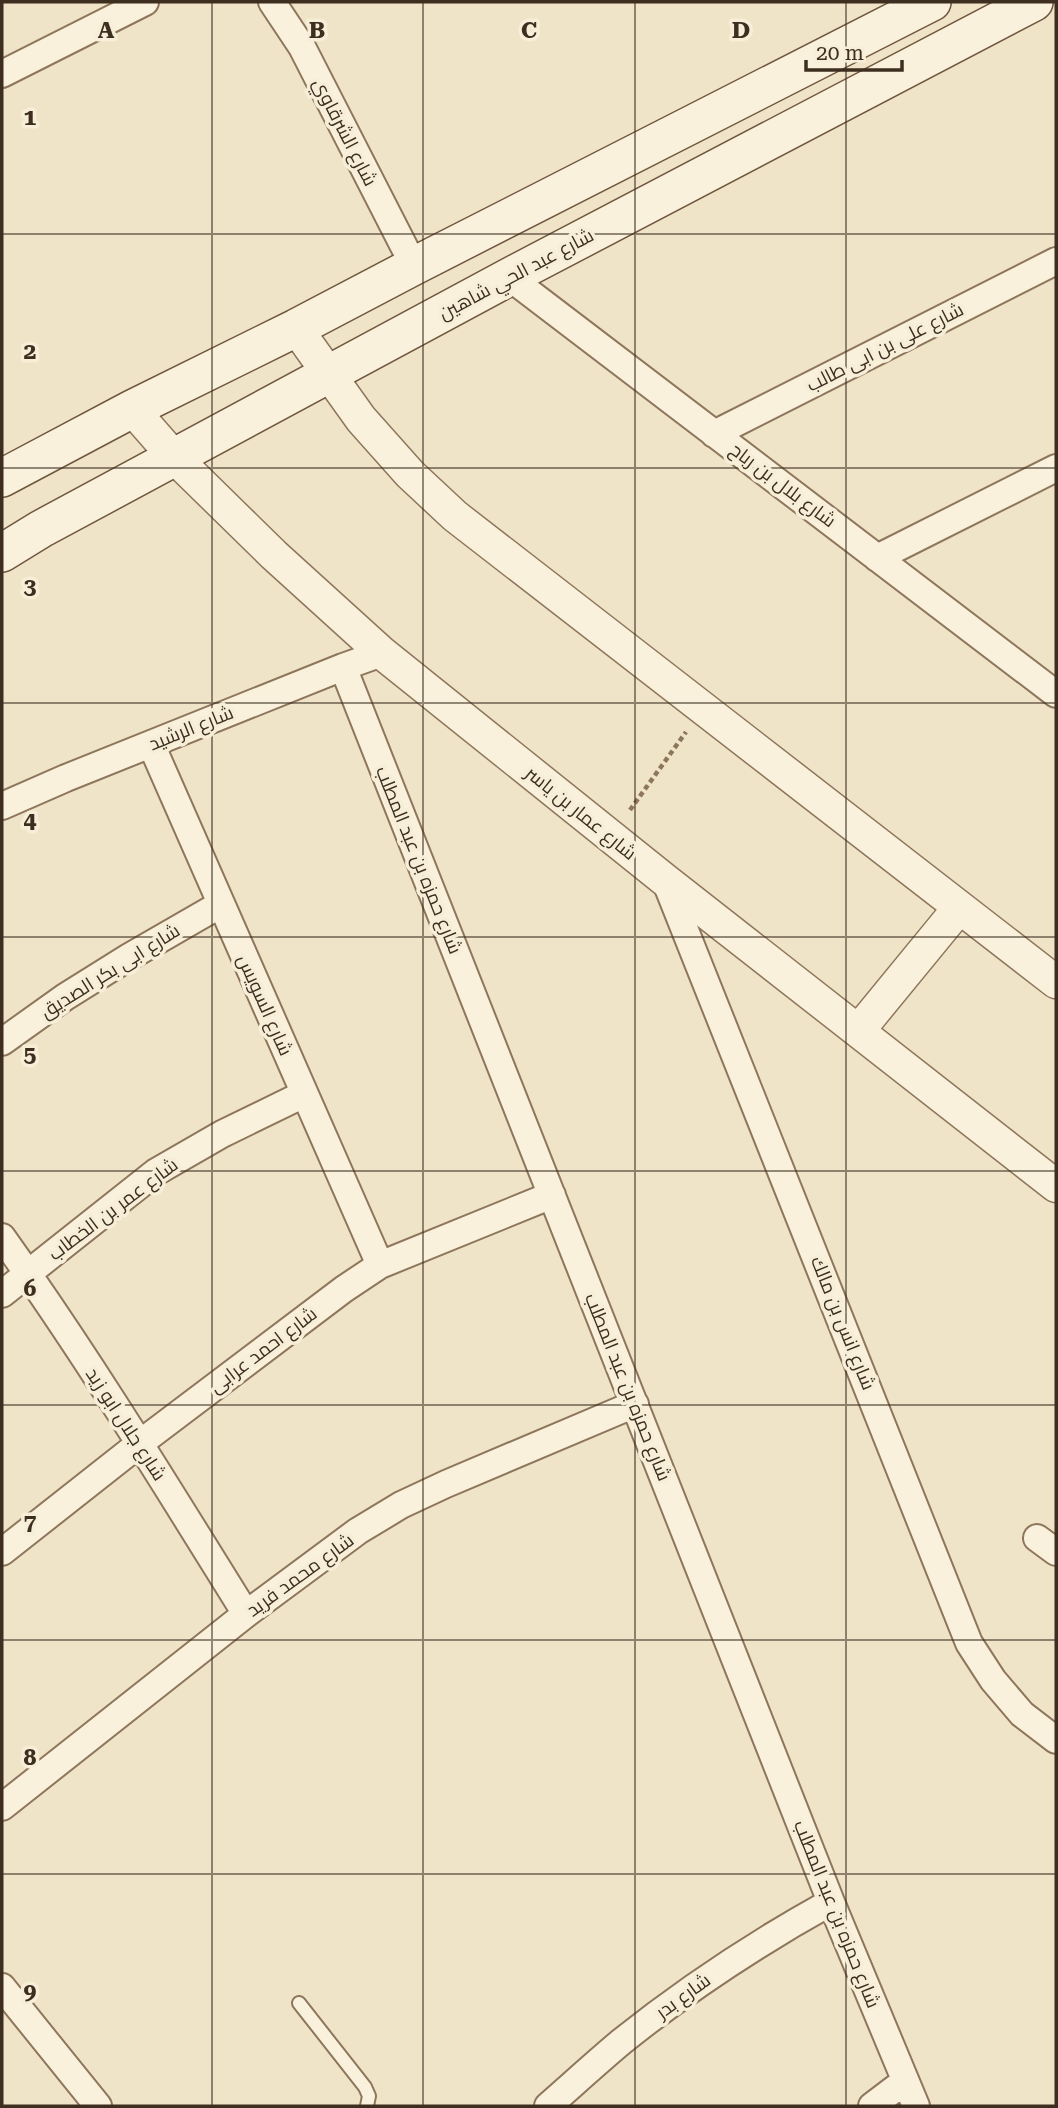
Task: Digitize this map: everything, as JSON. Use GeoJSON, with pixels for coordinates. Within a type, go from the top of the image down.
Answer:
{"type":"FeatureCollection","features":[{"type":"Feature","properties":{"kind":"main road"},"geometry":{"type":"LineString","coordinates":[[2,478],[132,409],[296,328],[414,265],[932,2]]}},
{"type":"Feature","properties":{"kind":"main road","name":"شارع عبد الحي شاهين"},"geometry":{"type":"LineString","coordinates":[[2,553],[41,529],[509,277],[1034,2]]}},
{"type":"Feature","properties":{"kind":"street"},"geometry":{"type":"LineString","coordinates":[[2,74],[145,2]]}},
{"type":"Feature","properties":{"kind":"street","name":"شارع الشرقاوي"},"geometry":{"type":"LineString","coordinates":[[272,2],[302,47],[414,265]]}},
{"type":"Feature","properties":{"kind":"street","name":"شارع على بن ابى طالب"},"geometry":{"type":"LineString","coordinates":[[715,434],[1056,261]]}},
{"type":"Feature","properties":{"kind":"street","name":"شارع بلال بن رباح"},"geometry":{"type":"LineString","coordinates":[[509,277],[1055,691]]}},
{"type":"Feature","properties":{"kind":"street"},"geometry":{"type":"LineString","coordinates":[[296,328],[361,419],[410,474],[446,507],[1056,982]]}},
{"type":"Feature","properties":{"kind":"street","name":"شارع عمار بن ياسر"},"geometry":{"type":"LineString","coordinates":[[132,409],[175,458],[274,555],[382,653],[665,880],[1056,1186]]}},
{"type":"Feature","properties":{"kind":"street"},"geometry":{"type":"LineString","coordinates":[[877,558],[1056,468]]}},
{"type":"Feature","properties":{"kind":"street","name":"شارع الرشيد"},"geometry":{"type":"LineString","coordinates":[[2,806],[13,799],[382,653]]}},
{"type":"Feature","properties":{"kind":"street","name":"شارع حمزه بن عبد المطلب"},"geometry":{"type":"LineString","coordinates":[[342,667],[831,1902],[916,2106]]}},
{"type":"Feature","properties":{"kind":"street","name":"شارع السويس"},"geometry":{"type":"LineString","coordinates":[[151,744],[380,1265]]}},
{"type":"Feature","properties":{"kind":"street","name":"شارع انس بن مالك"},"geometry":{"type":"LineString","coordinates":[[665,880],[970,1643],[992,1681],[1022,1714],[1056,1740]]}},
{"type":"Feature","properties":{"kind":"street","name":"شارع ابى بكر الصديق"},"geometry":{"type":"LineString","coordinates":[[2,1042],[86,984],[221,904]]}},
{"type":"Feature","properties":{"kind":"street"},"geometry":{"type":"LineString","coordinates":[[859,1030],[959,908]]}},
{"type":"Feature","properties":{"kind":"street","name":"شارع عمر بن الخطاب"},"geometry":{"type":"LineString","coordinates":[[2,1294],[156,1172],[222,1134],[304,1094]]}},
{"type":"Feature","properties":{"kind":"street","name":"شارع احمد عرابى"},"geometry":{"type":"LineString","coordinates":[[2,1552],[139,1444],[344,1289],[380,1265],[552,1195]]}},
{"type":"Feature","properties":{"kind":"street","name":"شارع جلال ابو زيد"},"geometry":{"type":"LineString","coordinates":[[2,1237],[139,1444],[246,1614]]}},
{"type":"Feature","properties":{"kind":"street","name":"شارع محمد فريد"},"geometry":{"type":"LineString","coordinates":[[2,1807],[246,1614],[358,1531],[401,1505],[446,1484],[635,1404]]}},
{"type":"Feature","properties":{"kind":"street","name":"شارع بدر"},"geometry":{"type":"LineString","coordinates":[[548,2106],[620,2043],[679,1997],[791,1924],[831,1902]]}},
{"type":"Feature","properties":{"kind":"street"},"geometry":{"type":"LineString","coordinates":[[2,1987],[98,2106]]}},
{"type":"Feature","properties":{"kind":"street"},"geometry":{"type":"LineString","coordinates":[[872,2106],[905,2081]]}},
{"type":"Feature","properties":{"kind":"lane"},"geometry":{"type":"LineString","coordinates":[[299,2003],[365,2087],[369,2096],[367,2106]]}},
{"type":"Feature","properties":{"kind":"path"},"geometry":{"type":"LineString","coordinates":[[611,837],[703,708]]}}]}
